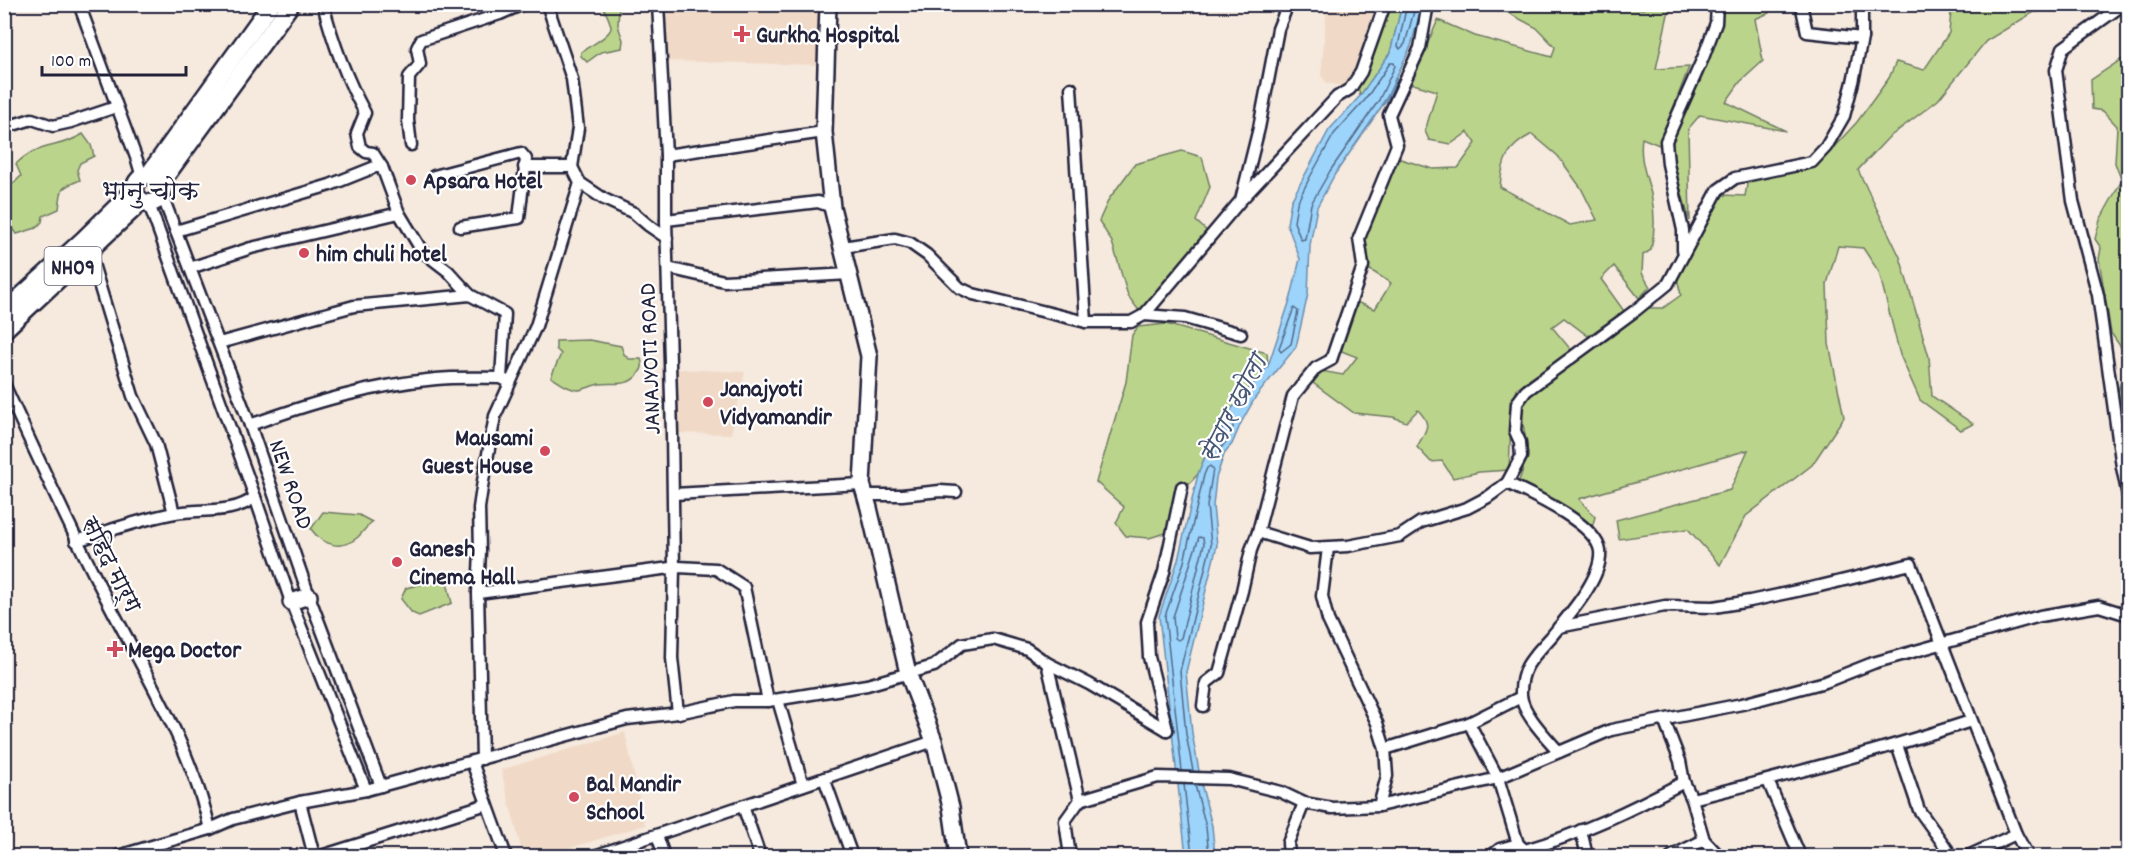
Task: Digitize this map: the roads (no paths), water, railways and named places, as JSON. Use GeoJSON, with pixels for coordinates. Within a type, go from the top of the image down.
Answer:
{"type":"FeatureCollection","features":[{"type":"Feature","properties":{"kind":"main road","name":"NH09"},"geometry":{"type":"LineString","coordinates":[[4,312],[83,240],[148,189],[271,4]]}},
{"type":"Feature","properties":{"kind":"main road","name":"NH09"},"geometry":{"type":"LineString","coordinates":[[4,330],[89,250],[148,189],[291,4]]}},
{"type":"Feature","properties":{"kind":"street"},"geometry":{"type":"LineString","coordinates":[[79,4],[148,189]]}},
{"type":"Feature","properties":{"kind":"street"},"geometry":{"type":"LineString","coordinates":[[323,4],[334,45],[347,80],[365,113],[357,133],[360,147],[366,152],[373,153],[382,167],[399,213],[422,251],[448,271],[470,295],[505,314],[505,380]]}},
{"type":"Feature","properties":{"kind":"street"},"geometry":{"type":"LineString","coordinates":[[411,145],[408,120],[409,77],[420,64],[417,48],[422,40],[523,4]]}},
{"type":"Feature","properties":{"kind":"street"},"geometry":{"type":"LineString","coordinates":[[547,4],[572,79],[578,128],[572,167],[580,183],[604,200],[634,213],[667,237]]}},
{"type":"Feature","properties":{"kind":"street","name":"JANAJYOTI ROAD"},"geometry":{"type":"LineString","coordinates":[[658,4],[666,155],[674,494],[672,658],[678,713]]}},
{"type":"Feature","properties":{"kind":"street"},"geometry":{"type":"LineString","coordinates":[[828,4],[824,132],[832,207],[869,356],[864,490],[908,673],[934,741],[951,807],[958,856]]}},
{"type":"Feature","properties":{"kind":"street"},"geometry":{"type":"LineString","coordinates":[[1241,200],[1259,128],[1278,29],[1288,4]]}},
{"type":"Feature","properties":{"kind":"street"},"geometry":{"type":"LineString","coordinates":[[843,247],[895,239],[910,243],[927,255],[960,288],[973,294],[1086,322],[1131,322],[1144,315],[1241,200],[1337,96],[1350,89],[1361,72],[1385,4]]}},
{"type":"Feature","properties":{"kind":"street"},"geometry":{"type":"LineString","coordinates":[[1203,706],[1206,683],[1219,673],[1293,396],[1316,368],[1331,360],[1363,266],[1359,238],[1397,145],[1389,115],[1420,48],[1428,4]]}},
{"type":"Feature","properties":{"kind":"street"},"geometry":{"type":"LineString","coordinates":[[1683,254],[1683,230],[1668,164],[1666,141],[1710,41],[1716,23],[1717,4]]}},
{"type":"Feature","properties":{"kind":"street"},"geometry":{"type":"LineString","coordinates":[[1801,4],[1807,32],[1862,38]]}},
{"type":"Feature","properties":{"kind":"street"},"geometry":{"type":"LineString","coordinates":[[1258,532],[1310,549],[1348,546],[1400,536],[1421,522],[1467,508],[1488,497],[1507,483],[1521,457],[1520,442],[1515,430],[1517,403],[1526,391],[1668,284],[1718,190],[1735,178],[1812,162],[1826,147],[1844,116],[1862,38],[1862,4]]}},
{"type":"Feature","properties":{"kind":"street"},"geometry":{"type":"LineString","coordinates":[[2124,4],[2063,48],[2056,70],[2073,201],[2098,295],[2128,496]]}},
{"type":"Feature","properties":{"kind":"street"},"geometry":{"type":"LineString","coordinates":[[1071,88],[1086,322]]}},
{"type":"Feature","properties":{"kind":"street"},"geometry":{"type":"LineString","coordinates":[[4,125],[32,120],[53,126],[116,107]]}},
{"type":"Feature","properties":{"kind":"street"},"geometry":{"type":"LineString","coordinates":[[666,155],[824,132]]}},
{"type":"Feature","properties":{"kind":"street"},"geometry":{"type":"LineString","coordinates":[[434,176],[521,153],[526,159],[519,218],[460,227]]}},
{"type":"Feature","properties":{"kind":"street"},"geometry":{"type":"LineString","coordinates":[[176,231],[330,185],[375,167],[382,167]]}},
{"type":"Feature","properties":{"kind":"street"},"geometry":{"type":"LineString","coordinates":[[524,167],[572,167]]}},
{"type":"Feature","properties":{"kind":"street"},"geometry":{"type":"LineString","coordinates":[[506,856],[487,804],[477,760],[479,508],[495,416],[505,380],[536,326],[580,183]]}},
{"type":"Feature","properties":{"kind":"street","name":"NEW ROAD"},"geometry":{"type":"LineString","coordinates":[[148,189],[176,231],[381,786]]}},
{"type":"Feature","properties":{"kind":"street","name":"NEW ROAD"},"geometry":{"type":"LineString","coordinates":[[148,189],[291,602],[366,790]]}},
{"type":"Feature","properties":{"kind":"street"},"geometry":{"type":"LineString","coordinates":[[666,220],[818,202],[832,207]]}},
{"type":"Feature","properties":{"kind":"street"},"geometry":{"type":"LineString","coordinates":[[190,268],[251,248],[399,213]]}},
{"type":"Feature","properties":{"kind":"street"},"geometry":{"type":"LineString","coordinates":[[89,250],[133,396],[156,444],[174,513]]}},
{"type":"Feature","properties":{"kind":"street"},"geometry":{"type":"LineString","coordinates":[[668,268],[724,281],[850,274]]}},
{"type":"Feature","properties":{"kind":"street"},"geometry":{"type":"LineString","coordinates":[[219,343],[354,306],[470,295]]}},
{"type":"Feature","properties":{"kind":"street"},"geometry":{"type":"LineString","coordinates":[[1144,315],[1185,318],[1241,334]]}},
{"type":"Feature","properties":{"kind":"street"},"geometry":{"type":"LineString","coordinates":[[249,425],[328,398],[375,387],[438,379],[505,380]]}},
{"type":"Feature","properties":{"kind":"street","name":"सहिद मार्ग"},"geometry":{"type":"LineString","coordinates":[[4,384],[76,541],[178,737],[195,778],[210,829]]}},
{"type":"Feature","properties":{"kind":"street"},"geometry":{"type":"LineString","coordinates":[[1507,483],[1556,507],[1592,535],[1600,552],[1598,566],[1583,596],[1525,666],[1521,697],[1532,719],[1559,752]]}},
{"type":"Feature","properties":{"kind":"street"},"geometry":{"type":"LineString","coordinates":[[118,856],[210,829],[233,819],[300,802],[366,790],[627,719],[678,713],[734,701],[773,701],[867,685],[934,666],[962,644],[993,639],[1027,649],[1047,663],[1089,684],[1167,730],[1149,657],[1147,622],[1164,572],[1182,487]]}},
{"type":"Feature","properties":{"kind":"street"},"geometry":{"type":"LineString","coordinates":[[674,494],[864,490],[902,495],[940,490],[956,492]]}},
{"type":"Feature","properties":{"kind":"street"},"geometry":{"type":"LineString","coordinates":[[76,541],[174,513],[220,510],[250,501],[255,497]]}},
{"type":"Feature","properties":{"kind":"street"},"geometry":{"type":"LineString","coordinates":[[1328,548],[1322,596],[1328,620],[1377,723],[1385,749],[1387,776],[1379,806]]}},
{"type":"Feature","properties":{"kind":"street"},"geometry":{"type":"LineString","coordinates":[[1559,627],[1665,606],[1714,607],[1750,601],[1911,564],[2016,834],[2028,856]]}},
{"type":"Feature","properties":{"kind":"street"},"geometry":{"type":"LineString","coordinates":[[478,593],[678,567],[716,569],[744,588],[773,701],[803,785]]}},
{"type":"Feature","properties":{"kind":"street"},"geometry":{"type":"LineString","coordinates":[[291,602],[309,596]]}},
{"type":"Feature","properties":{"kind":"street"},"geometry":{"type":"LineString","coordinates":[[1070,856],[1065,821],[1080,800],[1158,777],[1229,779],[1281,792],[1304,803],[1332,808],[1379,806],[1498,778],[1611,730],[1742,704],[1825,682],[1873,663],[2040,616],[2099,606],[2128,615]]}},
{"type":"Feature","properties":{"kind":"street"},"geometry":{"type":"LineString","coordinates":[[1047,663],[1080,800]]}},
{"type":"Feature","properties":{"kind":"street"},"geometry":{"type":"LineString","coordinates":[[1385,749],[1468,723],[1521,697]]}},
{"type":"Feature","properties":{"kind":"street"},"geometry":{"type":"LineString","coordinates":[[1664,720],[1680,761],[1684,782],[1692,799],[1704,840],[1719,856]]}},
{"type":"Feature","properties":{"kind":"street"},"geometry":{"type":"LineString","coordinates":[[1692,799],[1768,781],[1897,745],[1971,721]]}},
{"type":"Feature","properties":{"kind":"street"},"geometry":{"type":"LineString","coordinates":[[1468,723],[1498,778],[1518,844],[1525,850],[1581,830],[1684,782]]}},
{"type":"Feature","properties":{"kind":"street"},"geometry":{"type":"LineString","coordinates":[[594,856],[934,741]]}},
{"type":"Feature","properties":{"kind":"street"},"geometry":{"type":"LineString","coordinates":[[1897,745],[1919,810],[1952,856]]}},
{"type":"Feature","properties":{"kind":"street"},"geometry":{"type":"LineString","coordinates":[[824,778],[852,856]]}},
{"type":"Feature","properties":{"kind":"street"},"geometry":{"type":"LineString","coordinates":[[1768,781],[1800,856]]}},
{"type":"Feature","properties":{"kind":"street"},"geometry":{"type":"LineString","coordinates":[[300,802],[314,856]]}},
{"type":"Feature","properties":{"kind":"street"},"geometry":{"type":"LineString","coordinates":[[1290,856],[1288,843],[1304,803]]}},
{"type":"Feature","properties":{"kind":"street"},"geometry":{"type":"LineString","coordinates":[[321,856],[487,804]]}},
{"type":"Feature","properties":{"kind":"street"},"geometry":{"type":"LineString","coordinates":[[743,806],[760,856]]}},
{"type":"Feature","properties":{"kind":"street"},"geometry":{"type":"LineString","coordinates":[[1581,830],[1587,856]]}},
{"type":"Feature","properties":{"kind":"street"},"geometry":{"type":"LineString","coordinates":[[1968,856],[2016,834]]}},
{"type":"Feature","properties":{"kind":"street"},"geometry":{"type":"LineString","coordinates":[[657,835],[664,856]]}},
{"type":"Feature","properties":{"kind":"street"},"geometry":{"type":"LineString","coordinates":[[1672,856],[1704,840]]}},
{"type":"Feature","properties":{"kind":"street"},"geometry":{"type":"LineString","coordinates":[[1491,856],[1500,849],[1518,844]]}},
{"type":"Feature","properties":{"kind":"water"},"geometry":{"type":"Polygon","coordinates":[[[1402,5],[1422,5],[1411,46],[1384,103],[1335,174],[1317,207],[1310,245],[1308,294],[1296,347],[1255,398],[1232,444],[1225,452],[1216,478],[1213,506],[1217,545],[1186,672],[1192,733],[1212,826],[1215,856],[1186,856],[1159,616],[1178,560],[1198,474],[1218,425],[1268,366],[1291,297],[1300,259],[1287,224],[1291,201],[1329,130],[1360,96],[1390,53],[1402,5]]]}},
{"type":"Feature","properties":{"kind":"waterway","name":"सेवार खोला"},"geometry":{"type":"LineString","coordinates":[[1383,104],[1391,93],[1396,78]]}},
{"type":"Feature","properties":{"kind":"place","name":"Gurkha Hospital"},"geometry":{"type":"Point","coordinates":[742,34]}},
{"type":"Feature","properties":{"kind":"place","name":"Apsara Hotel"},"geometry":{"type":"Point","coordinates":[411,180]}},
{"type":"Feature","properties":{"kind":"place","name":"him chuli hotel"},"geometry":{"type":"Point","coordinates":[304,253]}},
{"type":"Feature","properties":{"kind":"place","name":"Janajyoti Vidyamandir"},"geometry":{"type":"Point","coordinates":[708,402]}},
{"type":"Feature","properties":{"kind":"place","name":"Mausami Guest House"},"geometry":{"type":"Point","coordinates":[545,451]}},
{"type":"Feature","properties":{"kind":"place","name":"Ganesh Cinema Hall"},"geometry":{"type":"Point","coordinates":[397,562]}},
{"type":"Feature","properties":{"kind":"place","name":"Mega Doctor"},"geometry":{"type":"Point","coordinates":[115,649]}},
{"type":"Feature","properties":{"kind":"place","name":"Bal Mandir School"},"geometry":{"type":"Point","coordinates":[574,797]}},
{"type":"Feature","properties":{"kind":"district","name":"भानु चोक"},"geometry":{"type":"Point","coordinates":[150,190]}}]}
